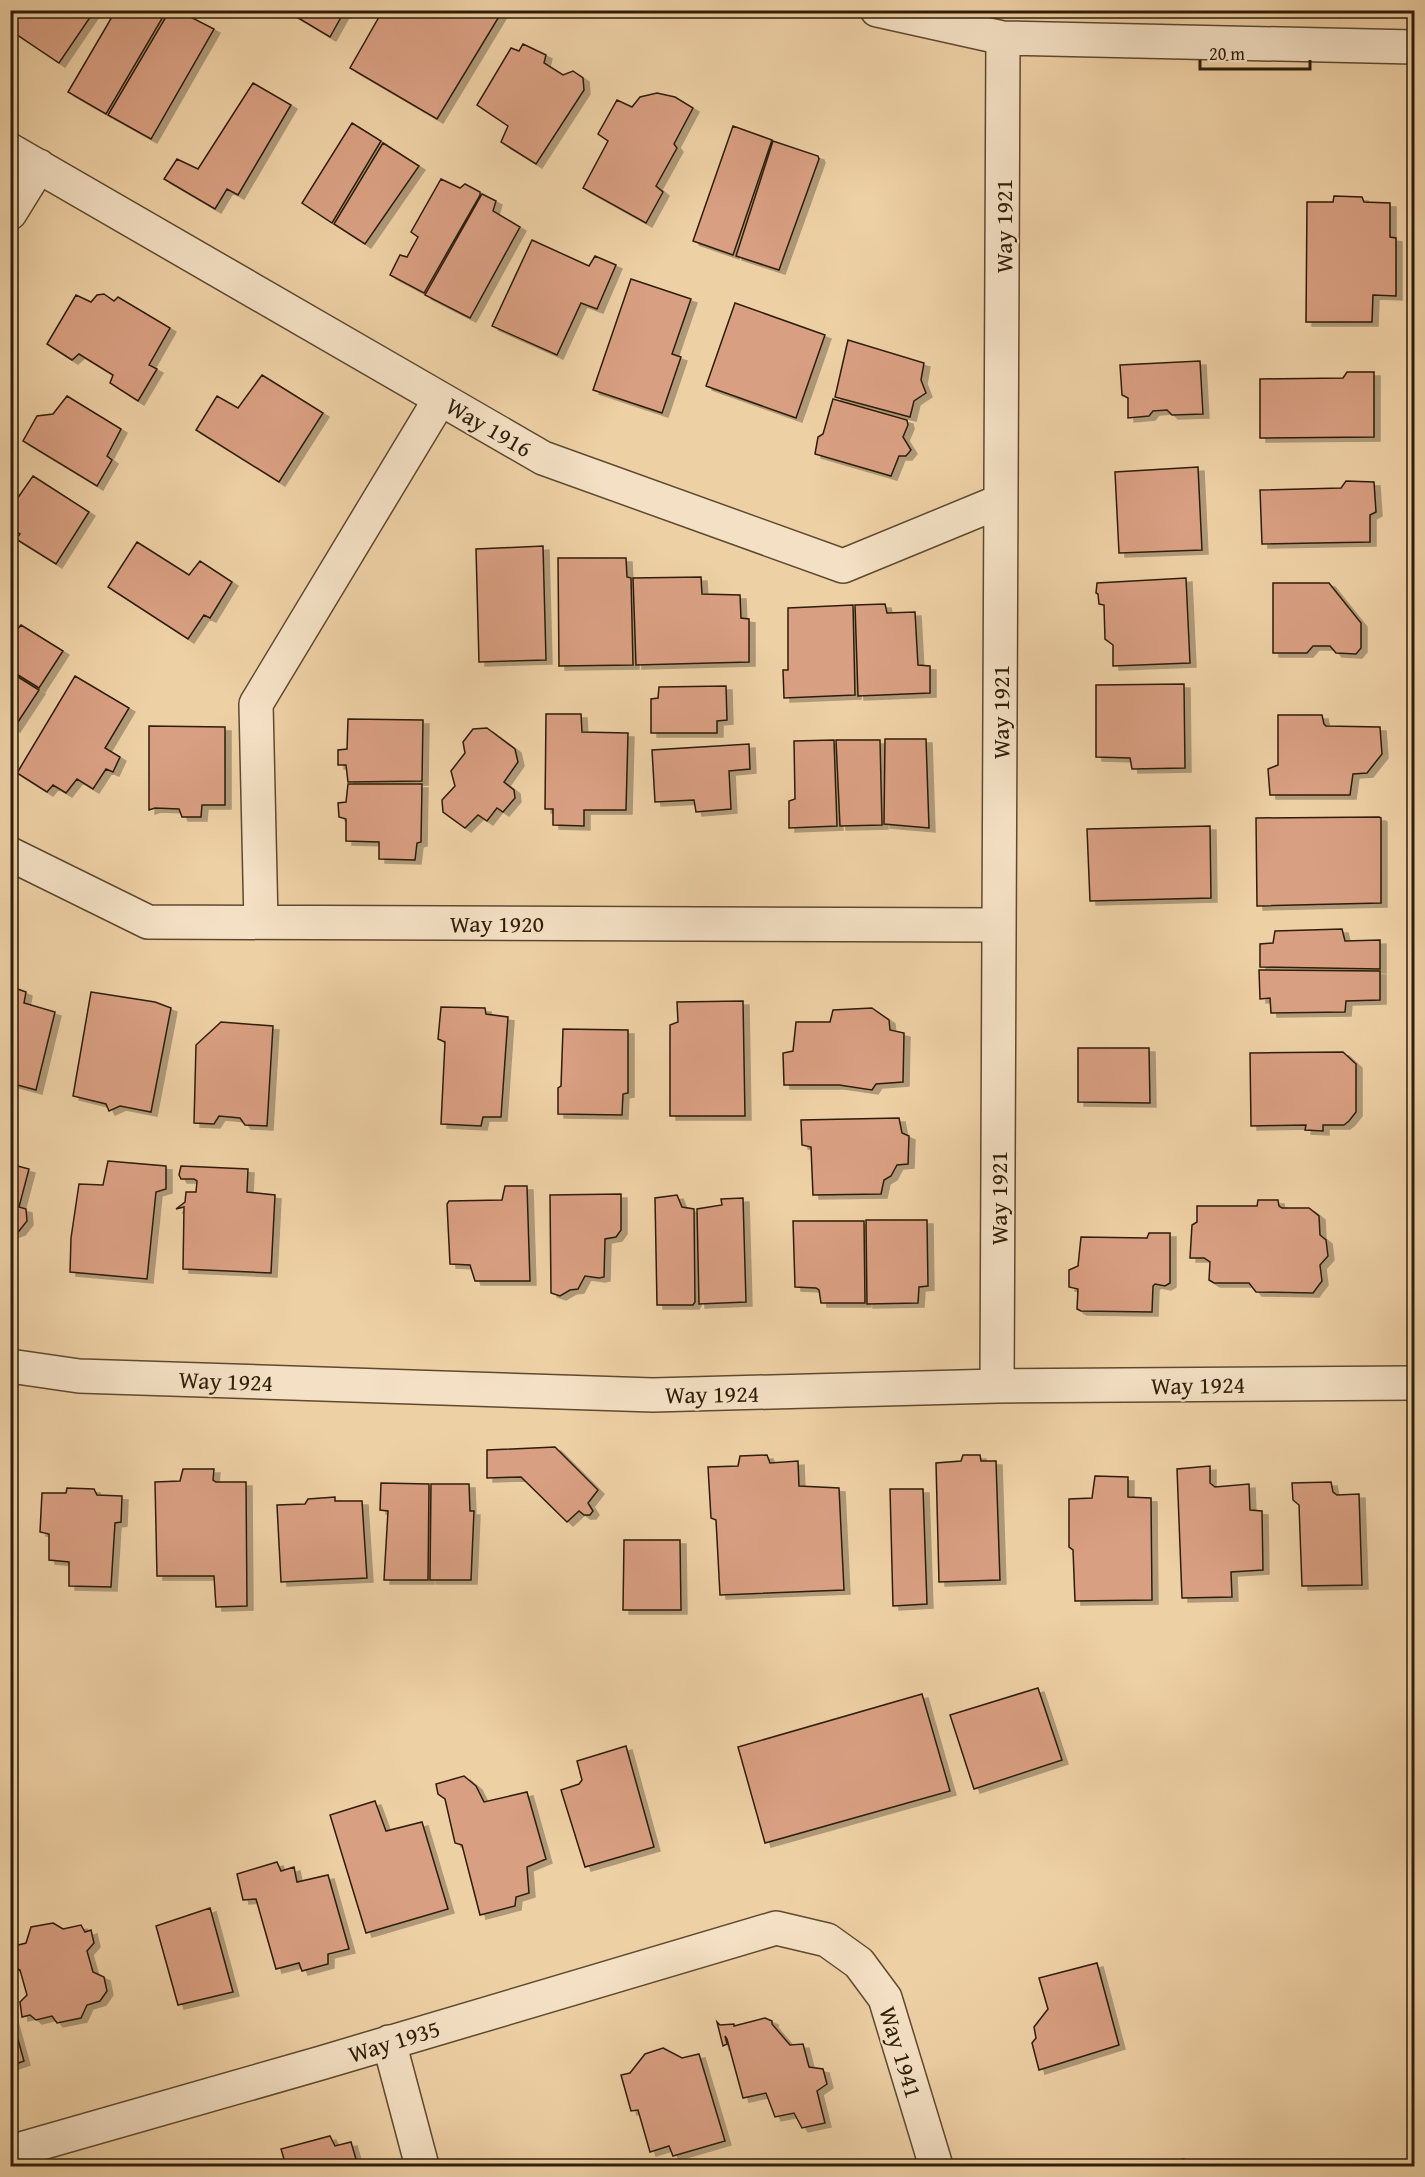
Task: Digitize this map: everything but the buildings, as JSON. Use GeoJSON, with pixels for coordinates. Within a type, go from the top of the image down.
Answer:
{"type":"FeatureCollection","features":[{"type":"Feature","properties":{"kind":"street"},"geometry":{"type":"LineString","coordinates":[[878,10],[1003,38],[1414,47]]}},
{"type":"Feature","properties":{"kind":"street","name":"Way 1921"},"geometry":{"type":"LineString","coordinates":[[997,1386],[1003,38]]}},
{"type":"Feature","properties":{"kind":"street","name":"Way 1916"},"geometry":{"type":"LineString","coordinates":[[10,150],[543,459],[843,566],[1002,501]]}},
{"type":"Feature","properties":{"kind":"street"},"geometry":{"type":"LineString","coordinates":[[10,213],[39,166]]}},
{"type":"Feature","properties":{"kind":"street"},"geometry":{"type":"LineString","coordinates":[[261,922],[256,704],[440,399]]}},
{"type":"Feature","properties":{"kind":"street","name":"Way 1920"},"geometry":{"type":"LineString","coordinates":[[10,854],[148,922],[999,925]]}},
{"type":"Feature","properties":{"kind":"street","name":"Way 1924"},"geometry":{"type":"LineString","coordinates":[[10,1366],[80,1376],[653,1395],[997,1386],[1414,1383]]}},
{"type":"Feature","properties":{"kind":"street","name":"Way 1935"},"geometry":{"type":"LineString","coordinates":[[10,2152],[776,1928]]}},
{"type":"Feature","properties":{"kind":"street","name":"Way 1941"},"geometry":{"type":"LineString","coordinates":[[776,1928],[828,1940],[859,1963],[885,1998],[936,2166]]}},
{"type":"Feature","properties":{"kind":"street"},"geometry":{"type":"LineString","coordinates":[[389,2042],[422,2166]]}}]}
